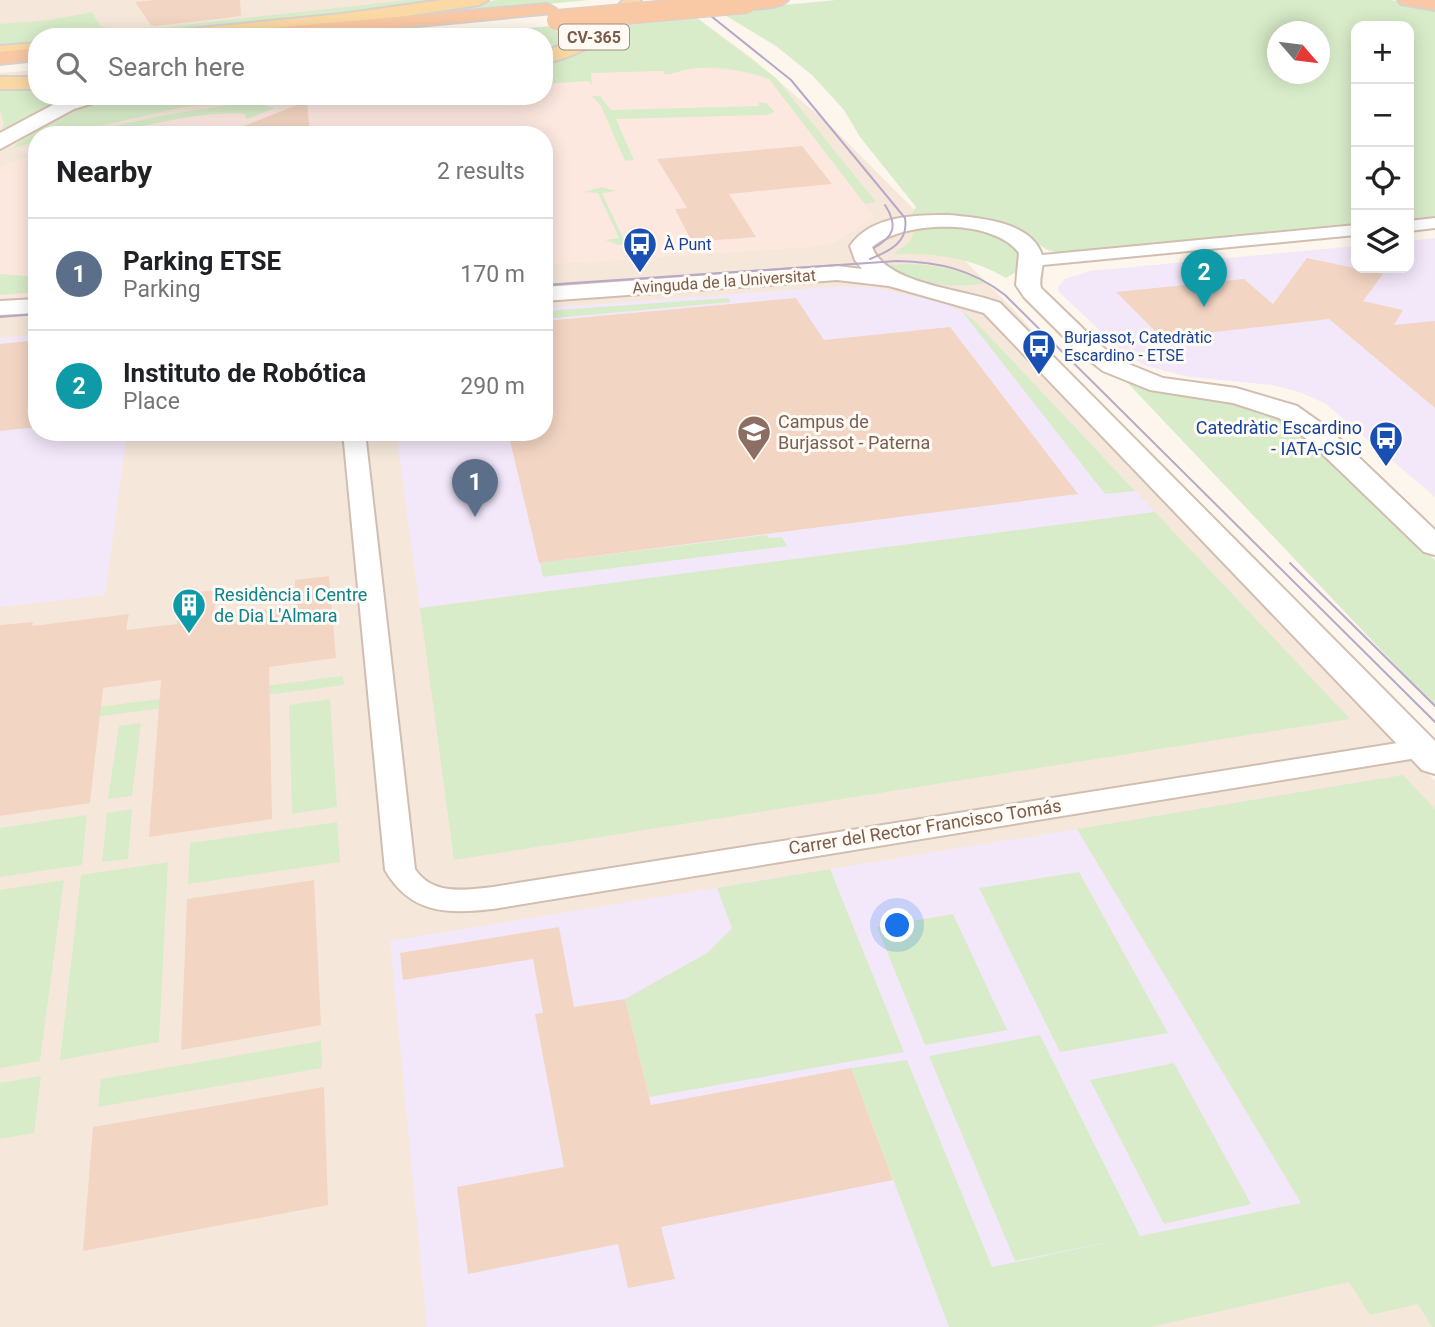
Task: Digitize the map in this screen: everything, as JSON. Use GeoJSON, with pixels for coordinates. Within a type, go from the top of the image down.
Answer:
{"type":"FeatureCollection","features":[{"type":"Feature","properties":{"kind":"highway"},"geometry":{"type":"LineString","coordinates":[[437,28],[650,0]]}},
{"type":"Feature","properties":{"kind":"highway"},"geometry":{"type":"LineString","coordinates":[[360,28],[779,0]]}},
{"type":"Feature","properties":{"kind":"highway"},"geometry":{"type":"LineString","coordinates":[[1407,0],[1435,5]]}},
{"type":"Feature","properties":{"kind":"highway"},"geometry":{"type":"LineString","coordinates":[[0,58],[28,55]]}},
{"type":"Feature","properties":{"kind":"highway"},"geometry":{"type":"LineString","coordinates":[[0,68],[28,66]]}},
{"type":"Feature","properties":{"kind":"main road"},"geometry":{"type":"LineString","coordinates":[[260,28],[341,20],[479,0]]}},
{"type":"Feature","properties":{"kind":"main road","name":"CV-365"},"geometry":{"type":"LineString","coordinates":[[553,55],[603,32],[619,19],[632,0]]}},
{"type":"Feature","properties":{"kind":"main road"},"geometry":{"type":"LineString","coordinates":[[0,52],[28,49]]}},
{"type":"Feature","properties":{"kind":"main road"},"geometry":{"type":"LineString","coordinates":[[0,83],[28,83]]}},
{"type":"Feature","properties":{"kind":"main road"},"geometry":{"type":"LineString","coordinates":[[29,126],[66,105]]}},
{"type":"Feature","properties":{"kind":"main road"},"geometry":{"type":"LineString","coordinates":[[0,142],[28,126]]}},
{"type":"Feature","properties":{"kind":"street"},"geometry":{"type":"LineString","coordinates":[[838,249],[907,223],[956,222],[992,228],[1019,240],[1030,250],[1028,285],[1032,292],[1091,350],[1112,366],[1159,385],[1236,396],[1288,412],[1318,434],[1435,547]]}},
{"type":"Feature","properties":{"kind":"street"},"geometry":{"type":"LineString","coordinates":[[1414,225],[1435,223]]}},
{"type":"Feature","properties":{"kind":"street"},"geometry":{"type":"LineString","coordinates":[[913,285],[970,289],[1000,284],[1021,276],[1031,264],[1351,231]]}},
{"type":"Feature","properties":{"kind":"street"},"geometry":{"type":"LineString","coordinates":[[868,238],[861,246],[865,263],[884,276],[983,303],[1017,330],[1429,755]]}},
{"type":"Feature","properties":{"kind":"street","name":"Avinguda de la Universitat"},"geometry":{"type":"LineString","coordinates":[[553,293],[837,273],[869,275],[913,285]]}},
{"type":"Feature","properties":{"kind":"street"},"geometry":{"type":"LineString","coordinates":[[0,308],[28,306]]}},
{"type":"Feature","properties":{"kind":"street"},"geometry":{"type":"LineString","coordinates":[[0,328],[28,326]]}},
{"type":"Feature","properties":{"kind":"street","name":"Carrer del Rector Francisco Tomás"},"geometry":{"type":"LineString","coordinates":[[355,441],[396,852],[405,881],[428,897],[460,902],[493,898],[1429,755]]}},
{"type":"Feature","properties":{"kind":"shaded area"},"geometry":{"type":"Polygon","coordinates":[[[0,0],[444,0],[286,20],[169,28],[28,28],[28,39],[0,45],[0,0]]]}},
{"type":"Feature","properties":{"kind":"shaded area"},"geometry":{"type":"Polygon","coordinates":[[[693,15],[753,59],[833,128],[1012,308],[1435,781],[1435,1327],[0,1327],[0,73],[28,71],[28,105],[553,105],[553,28],[529,28],[693,15]]]}},
{"type":"Feature","properties":{"kind":"shaded area"},"geometry":{"type":"Polygon","coordinates":[[[622,62],[734,71],[769,79],[873,215],[868,222],[835,242],[808,247],[553,264],[553,126],[114,126],[230,105],[261,105],[282,110],[294,105],[553,105],[553,74],[622,62]]]}},
{"type":"Feature","properties":{"kind":"shaded area"},"geometry":{"type":"Polygon","coordinates":[[[28,146],[28,155],[18,149],[28,146]]]}},
{"type":"Feature","properties":{"kind":"shaded area"},"geometry":{"type":"Polygon","coordinates":[[[28,157],[28,300],[0,302],[0,167],[28,157]]]}},
{"type":"Feature","properties":{"kind":"shaded area"},"geometry":{"type":"Polygon","coordinates":[[[1435,238],[1435,497],[1326,404],[1302,393],[1273,385],[1189,377],[1147,366],[1126,355],[1058,291],[1065,279],[1090,271],[1351,246],[1351,273],[1414,273],[1414,240],[1435,238]]]}},
{"type":"Feature","properties":{"kind":"shaded area","name":"Campus de Burjassot - Paterna"},"geometry":{"type":"Polygon","coordinates":[[[843,286],[877,288],[944,303],[969,315],[1155,512],[420,608],[397,441],[553,441],[553,307],[843,286]]]}},
{"type":"Feature","properties":{"kind":"shaded area"},"geometry":{"type":"Polygon","coordinates":[[[28,336],[28,441],[126,441],[105,595],[0,607],[0,338],[28,336]]]}},
{"type":"Feature","properties":{"kind":"shaded area"},"geometry":{"type":"Polygon","coordinates":[[[1077,829],[1349,1282],[1151,1327],[427,1327],[390,941],[1077,829]]]}},
{"type":"Feature","properties":{"kind":"green space"},"geometry":{"type":"Polygon","coordinates":[[[408,0],[458,0],[261,23],[207,28],[156,28],[408,0]]]}},
{"type":"Feature","properties":{"kind":"green space"},"geometry":{"type":"Polygon","coordinates":[[[497,0],[590,0],[357,22],[497,0]]]}},
{"type":"Feature","properties":{"kind":"green space"},"geometry":{"type":"Polygon","coordinates":[[[836,0],[1391,0],[1435,8],[1435,217],[1414,219],[1414,21],[1351,21],[1351,224],[1062,253],[1047,250],[1022,232],[909,218],[916,207],[860,137],[844,110],[812,75],[776,46],[718,11],[836,0]]]}},
{"type":"Feature","properties":{"kind":"green space"},"geometry":{"type":"Polygon","coordinates":[[[92,12],[101,27],[109,28],[28,28],[28,44],[0,46],[0,24],[50,20],[92,12]]]}},
{"type":"Feature","properties":{"kind":"green space"},"geometry":{"type":"Polygon","coordinates":[[[693,15],[776,78],[876,202],[865,204],[769,79],[738,71],[695,68],[669,74],[663,74],[663,71],[591,73],[592,85],[588,81],[553,83],[553,61],[604,41],[635,18],[687,20],[693,15]]]}},
{"type":"Feature","properties":{"kind":"green space"},"geometry":{"type":"Polygon","coordinates":[[[606,21],[553,49],[553,28],[529,28],[606,21]]]}},
{"type":"Feature","properties":{"kind":"green space"},"geometry":{"type":"Polygon","coordinates":[[[0,87],[28,87],[28,105],[65,105],[0,138],[4,123],[0,110],[0,87]]]}},
{"type":"Feature","properties":{"kind":"green space"},"geometry":{"type":"Polygon","coordinates":[[[592,96],[600,96],[611,110],[759,106],[759,102],[766,103],[775,112],[766,115],[616,119],[634,160],[625,161],[601,106],[592,96]]]}},
{"type":"Feature","properties":{"kind":"green space"},"geometry":{"type":"Polygon","coordinates":[[[85,105],[202,105],[100,126],[46,126],[85,105]]]}},
{"type":"Feature","properties":{"kind":"green space"},"geometry":{"type":"Polygon","coordinates":[[[230,105],[262,105],[275,108],[247,119],[244,114],[222,114],[142,126],[114,126],[230,105]]]}},
{"type":"Feature","properties":{"kind":"green space"},"geometry":{"type":"Polygon","coordinates":[[[28,137],[28,144],[14,148],[28,137]]]}},
{"type":"Feature","properties":{"kind":"green space"},"geometry":{"type":"Polygon","coordinates":[[[602,187],[616,191],[602,193],[623,238],[637,237],[635,242],[619,245],[605,240],[619,238],[598,193],[584,192],[602,187]]]}},
{"type":"Feature","properties":{"kind":"green space"},"geometry":{"type":"Polygon","coordinates":[[[950,225],[1006,240],[1023,253],[1021,269],[1006,278],[979,265],[951,258],[893,254],[910,242],[915,227],[950,225]]]}},
{"type":"Feature","properties":{"kind":"green space"},"geometry":{"type":"Polygon","coordinates":[[[908,264],[948,269],[968,274],[986,283],[958,286],[931,283],[880,265],[908,264]]]}},
{"type":"Feature","properties":{"kind":"green space"},"geometry":{"type":"Polygon","coordinates":[[[0,274],[28,276],[28,293],[0,295],[0,274]]]}},
{"type":"Feature","properties":{"kind":"green space"},"geometry":{"type":"Polygon","coordinates":[[[728,298],[731,302],[553,318],[553,310],[728,298]]]}},
{"type":"Feature","properties":{"kind":"green space"},"geometry":{"type":"Polygon","coordinates":[[[961,310],[975,321],[1135,491],[1105,494],[961,310]]]}},
{"type":"Feature","properties":{"kind":"green space"},"geometry":{"type":"Polygon","coordinates":[[[1122,377],[1241,401],[1298,425],[1435,560],[1435,707],[1122,377]]]}},
{"type":"Feature","properties":{"kind":"green space"},"geometry":{"type":"Polygon","coordinates":[[[1155,512],[1350,719],[454,860],[420,608],[1155,512]]]}},
{"type":"Feature","properties":{"kind":"green space"},"geometry":{"type":"Polygon","coordinates":[[[767,535],[768,538],[782,537],[787,546],[543,577],[540,563],[767,535]]]}},
{"type":"Feature","properties":{"kind":"green space"},"geometry":{"type":"Polygon","coordinates":[[[343,676],[344,685],[0,729],[0,719],[343,676]]]}},
{"type":"Feature","properties":{"kind":"green space"},"geometry":{"type":"Polygon","coordinates":[[[330,699],[337,807],[292,814],[289,705],[330,699]]]}},
{"type":"Feature","properties":{"kind":"green space"},"geometry":{"type":"Polygon","coordinates":[[[141,723],[132,796],[108,799],[119,726],[141,723]]]}},
{"type":"Feature","properties":{"kind":"green space"},"geometry":{"type":"Polygon","coordinates":[[[1403,775],[1435,809],[1435,1327],[1432,1327],[1418,1304],[1370,1315],[1349,1282],[1151,1327],[949,1327],[851,1068],[907,1060],[992,1267],[1128,1238],[1015,1261],[929,1056],[1040,1035],[1140,1236],[1301,1203],[1077,829],[1403,775]]]}},
{"type":"Feature","properties":{"kind":"green space"},"geometry":{"type":"Polygon","coordinates":[[[132,809],[128,859],[102,862],[107,813],[132,809]]]}},
{"type":"Feature","properties":{"kind":"green space"},"geometry":{"type":"Polygon","coordinates":[[[87,815],[82,865],[0,877],[0,828],[87,815]]]}},
{"type":"Feature","properties":{"kind":"green space"},"geometry":{"type":"Polygon","coordinates":[[[337,822],[340,862],[188,884],[190,843],[337,822]]]}},
{"type":"Feature","properties":{"kind":"green space"},"geometry":{"type":"Polygon","coordinates":[[[168,862],[159,1042],[60,1060],[81,875],[168,862]]]}},
{"type":"Feature","properties":{"kind":"green space"},"geometry":{"type":"Polygon","coordinates":[[[830,869],[904,1052],[649,1097],[625,999],[707,953],[732,928],[717,888],[830,869]]]}},
{"type":"Feature","properties":{"kind":"green space"},"geometry":{"type":"Polygon","coordinates":[[[1079,872],[1168,1033],[1060,1052],[979,888],[1079,872]]]}},
{"type":"Feature","properties":{"kind":"green space"},"geometry":{"type":"Polygon","coordinates":[[[64,880],[40,1061],[0,1068],[0,890],[64,880]]]}},
{"type":"Feature","properties":{"kind":"green space"},"geometry":{"type":"Polygon","coordinates":[[[953,914],[1007,1030],[925,1045],[877,927],[953,914]]]}},
{"type":"Feature","properties":{"kind":"green space"},"geometry":{"type":"Polygon","coordinates":[[[321,1041],[322,1068],[98,1107],[101,1079],[321,1041]]]}},
{"type":"Feature","properties":{"kind":"green space"},"geometry":{"type":"Polygon","coordinates":[[[1174,1063],[1251,1204],[1164,1224],[1090,1080],[1174,1063]]]}},
{"type":"Feature","properties":{"kind":"green space"},"geometry":{"type":"Polygon","coordinates":[[[41,1076],[34,1133],[0,1139],[0,1083],[41,1076]]]}},
{"type":"Feature","properties":{"kind":"building"},"geometry":{"type":"Polygon","coordinates":[[[240,0],[241,16],[156,26],[151,25],[135,2],[240,0]]]}},
{"type":"Feature","properties":{"kind":"building"},"geometry":{"type":"Polygon","coordinates":[[[297,105],[307,105],[309,126],[244,126],[297,105]]]}},
{"type":"Feature","properties":{"kind":"building"},"geometry":{"type":"Polygon","coordinates":[[[802,146],[832,184],[729,194],[756,237],[692,242],[675,209],[687,208],[657,159],[802,146]]]}},
{"type":"Feature","properties":{"kind":"building"},"geometry":{"type":"Polygon","coordinates":[[[1307,258],[1351,267],[1351,273],[1383,274],[1363,301],[1403,310],[1394,325],[1435,321],[1435,408],[1329,319],[1162,338],[1116,292],[1244,279],[1273,304],[1307,258]]]}},
{"type":"Feature","properties":{"kind":"building","name":"Campus de Burjassot - Paterna"},"geometry":{"type":"Polygon","coordinates":[[[796,298],[824,340],[950,327],[1078,494],[539,563],[510,441],[553,441],[553,320],[796,298]]]}},
{"type":"Feature","properties":{"kind":"building"},"geometry":{"type":"Polygon","coordinates":[[[28,341],[28,428],[0,431],[0,344],[28,341]]]}},
{"type":"Feature","properties":{"kind":"building"},"geometry":{"type":"Polygon","coordinates":[[[329,576],[336,658],[269,667],[272,819],[149,837],[161,680],[103,688],[90,803],[0,816],[0,625],[33,622],[32,626],[129,614],[126,630],[177,624],[179,594],[216,590],[214,617],[295,606],[295,580],[329,576]]]}},
{"type":"Feature","properties":{"kind":"building"},"geometry":{"type":"Polygon","coordinates":[[[314,880],[321,1025],[181,1050],[187,899],[314,880]]]}},
{"type":"Feature","properties":{"kind":"building"},"geometry":{"type":"Polygon","coordinates":[[[559,927],[574,1007],[625,999],[651,1105],[851,1068],[893,1180],[661,1227],[675,1279],[628,1288],[618,1244],[468,1274],[457,1187],[564,1167],[535,1014],[543,1013],[533,959],[403,980],[400,953],[559,927]]]}},
{"type":"Feature","properties":{"kind":"building"},"geometry":{"type":"Polygon","coordinates":[[[324,1087],[328,1205],[83,1251],[93,1127],[324,1087]]]}},
{"type":"Feature","properties":{"kind":"tram line"},"geometry":{"type":"LineString","coordinates":[[691,0],[791,80],[905,218],[904,233],[897,244],[870,259]]}},
{"type":"Feature","properties":{"kind":"tram line"},"geometry":{"type":"LineString","coordinates":[[874,248],[886,239],[892,230],[892,218],[885,205]]}},
{"type":"Feature","properties":{"kind":"tram line"},"geometry":{"type":"LineString","coordinates":[[553,284],[897,261],[940,265],[980,279],[1005,295],[1435,722]]}},
{"type":"Feature","properties":{"kind":"tram line"},"geometry":{"type":"LineString","coordinates":[[0,317],[28,315]]}},
{"type":"Feature","properties":{"kind":"tram line"},"geometry":{"type":"LineString","coordinates":[[1290,563],[1435,706]]}},
{"type":"Feature","properties":{"kind":"place","name":"À Punt"},"geometry":{"type":"Point","coordinates":[640,274]}},
{"type":"Feature","properties":{"kind":"place","name":"Instituto de Robótica"},"geometry":{"type":"Point","coordinates":[1204,307]}},
{"type":"Feature","properties":{"kind":"place","name":"Burjassot, Catedràtic Escardino - ETSE"},"geometry":{"type":"Point","coordinates":[1039,376]}},
{"type":"Feature","properties":{"kind":"place","name":"Campus de Burjassot - Paterna"},"geometry":{"type":"Point","coordinates":[754,462]}},
{"type":"Feature","properties":{"kind":"place","name":"Catedràtic Escardino - IATA-CSIC"},"geometry":{"type":"Point","coordinates":[1386,468]}},
{"type":"Feature","properties":{"kind":"place","name":"Parking ETSE"},"geometry":{"type":"Point","coordinates":[475,517]}},
{"type":"Feature","properties":{"kind":"place","name":"Residència i Centre de Dia L'Almara"},"geometry":{"type":"Point","coordinates":[189,635]}}]}
